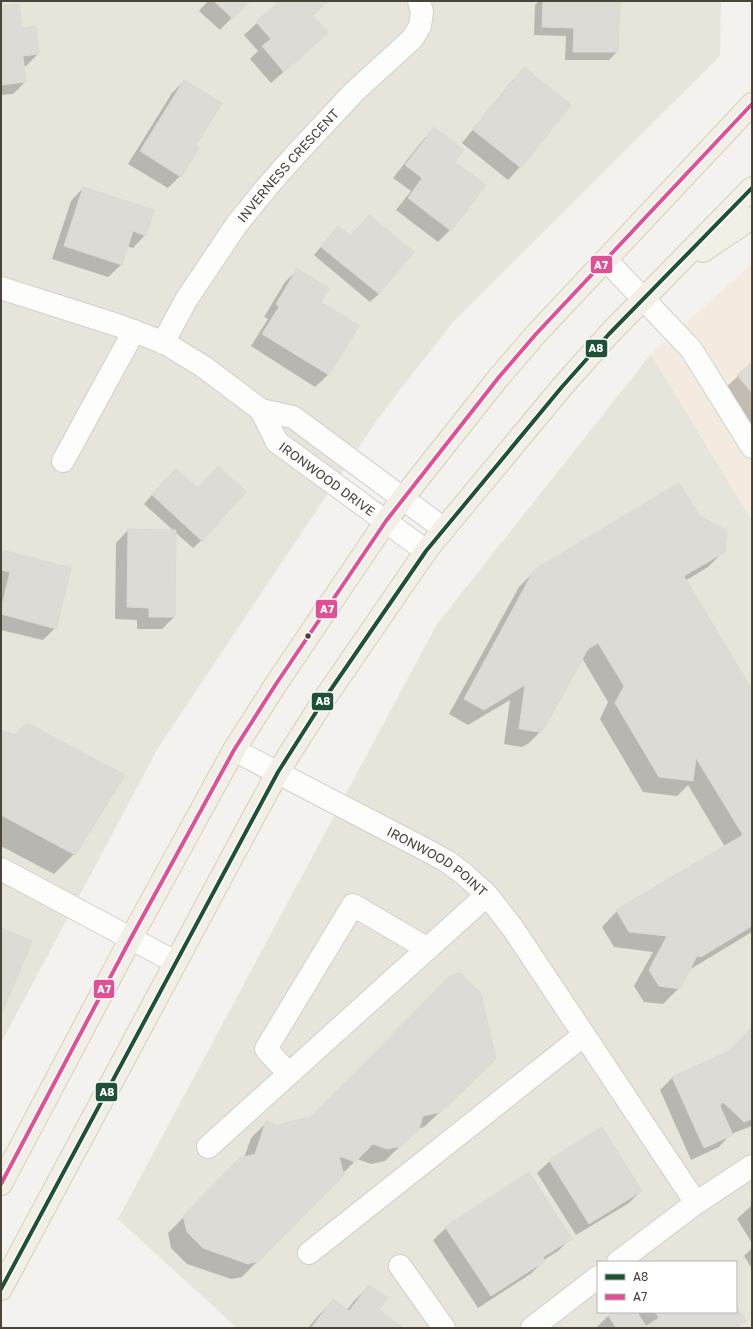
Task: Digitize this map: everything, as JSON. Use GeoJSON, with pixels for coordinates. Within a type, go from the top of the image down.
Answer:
{"type":"FeatureCollection","features":[{"type":"Feature","properties":{"kind":"main road"},"geometry":{"type":"LineString","coordinates":[[1,1184],[131,938],[234,750],[272,690],[386,521],[498,377],[536,334],[750,105]]}},
{"type":"Feature","properties":{"kind":"main road"},"geometry":{"type":"LineString","coordinates":[[1,1289],[278,772],[325,698],[426,551],[561,388],[609,334],[752,188]]}},
{"type":"Feature","properties":{"kind":"main road"},"geometry":{"type":"LineString","coordinates":[[662,279],[752,218]]}},
{"type":"Feature","properties":{"kind":"street","name":"INVERNESS CRESCENT"},"geometry":{"type":"LineString","coordinates":[[163,343],[186,300],[237,224],[267,187],[297,152],[354,92],[412,39],[420,26],[422,12],[419,1]]}},
{"type":"Feature","properties":{"kind":"street"},"geometry":{"type":"LineString","coordinates":[[606,260],[691,349],[752,447]]}},
{"type":"Feature","properties":{"kind":"street","name":"IRONWOOD DRIVE"},"geometry":{"type":"LineString","coordinates":[[1,288],[134,331],[163,343],[204,367],[261,410],[293,417],[444,529]]}},
{"type":"Feature","properties":{"kind":"street"},"geometry":{"type":"LineString","coordinates":[[63,461],[134,331]]}},
{"type":"Feature","properties":{"kind":"street","name":"IRONWOOD DRIVE"},"geometry":{"type":"LineString","coordinates":[[261,410],[277,442],[426,551]]}},
{"type":"Feature","properties":{"kind":"street","name":"IRONWOOD POINT"},"geometry":{"type":"LineString","coordinates":[[234,750],[430,852],[464,874],[487,895],[512,926],[696,1202]]}},
{"type":"Feature","properties":{"kind":"street"},"geometry":{"type":"LineString","coordinates":[[1,869],[175,962]]}},
{"type":"Feature","properties":{"kind":"street"},"geometry":{"type":"LineString","coordinates":[[208,1147],[487,895]]}},
{"type":"Feature","properties":{"kind":"street"},"geometry":{"type":"LineString","coordinates":[[290,1074],[266,1049],[353,905],[428,949]]}},
{"type":"Feature","properties":{"kind":"street"},"geometry":{"type":"LineString","coordinates":[[310,1253],[584,1034]]}},
{"type":"Feature","properties":{"kind":"street"},"geometry":{"type":"LineString","coordinates":[[619,1261],[696,1202],[752,1166]]}},
{"type":"Feature","properties":{"kind":"street"},"geometry":{"type":"LineString","coordinates":[[400,1266],[444,1328]]}},
{"type":"Feature","properties":{"kind":"street"},"geometry":{"type":"LineString","coordinates":[[532,1328],[597,1278]]}},
{"type":"Feature","properties":{"kind":"shaded area"},"geometry":{"type":"Polygon","coordinates":[[[1,1],[721,1],[720,56],[452,323],[379,417],[158,748],[1,1043],[1,1]]]}},
{"type":"Feature","properties":{"kind":"shaded area"},"geometry":{"type":"Polygon","coordinates":[[[752,264],[752,521],[651,354],[752,264]]]}},
{"type":"Feature","properties":{"kind":"shaded area"},"geometry":{"type":"Polygon","coordinates":[[[651,354],[752,521],[752,1328],[237,1328],[118,1219],[437,624],[651,354]]]}},
{"type":"Feature","properties":{"kind":"building"},"geometry":{"type":"Polygon","coordinates":[[[214,1],[250,1],[233,19],[214,1]]]}},
{"type":"Feature","properties":{"kind":"building"},"geometry":{"type":"Polygon","coordinates":[[[280,1],[329,1],[312,15],[328,33],[284,72],[262,46],[271,39],[256,22],[280,1]]]}},
{"type":"Feature","properties":{"kind":"building"},"geometry":{"type":"Polygon","coordinates":[[[543,1],[620,1],[618,52],[573,52],[574,28],[542,27],[543,1]]]}},
{"type":"Feature","properties":{"kind":"building"},"geometry":{"type":"Polygon","coordinates":[[[19,4],[22,28],[36,26],[39,54],[23,56],[26,82],[1,85],[1,6],[19,4]]]}},
{"type":"Feature","properties":{"kind":"building"},"geometry":{"type":"Polygon","coordinates":[[[524,67],[571,105],[521,168],[473,130],[524,67]]]}},
{"type":"Feature","properties":{"kind":"building"},"geometry":{"type":"Polygon","coordinates":[[[184,80],[222,103],[196,145],[199,148],[181,177],[140,151],[184,80]]]}},
{"type":"Feature","properties":{"kind":"building"},"geometry":{"type":"Polygon","coordinates":[[[434,127],[464,150],[455,162],[486,185],[451,231],[408,198],[422,178],[405,165],[434,127]]]}},
{"type":"Feature","properties":{"kind":"building"},"geometry":{"type":"Polygon","coordinates":[[[83,187],[154,210],[146,236],[133,231],[122,265],[64,246],[83,187]]]}},
{"type":"Feature","properties":{"kind":"building"},"geometry":{"type":"Polygon","coordinates":[[[369,215],[414,252],[379,294],[321,247],[338,226],[351,236],[369,215]]]}},
{"type":"Feature","properties":{"kind":"building"},"geometry":{"type":"Polygon","coordinates":[[[297,269],[329,288],[321,302],[359,326],[329,375],[262,334],[279,307],[276,304],[297,269]]]}},
{"type":"Feature","properties":{"kind":"building"},"geometry":{"type":"Polygon","coordinates":[[[752,362],[752,393],[737,375],[752,362]]]}},
{"type":"Feature","properties":{"kind":"building"},"geometry":{"type":"Polygon","coordinates":[[[218,466],[246,492],[202,541],[152,495],[176,469],[198,488],[218,466]]]}},
{"type":"Feature","properties":{"kind":"building"},"geometry":{"type":"Polygon","coordinates":[[[679,483],[700,516],[727,531],[725,552],[684,576],[752,690],[752,926],[701,957],[697,956],[680,989],[659,986],[649,970],[667,936],[629,932],[616,910],[743,835],[696,758],[693,781],[659,777],[615,703],[624,686],[598,643],[588,649],[545,727],[539,732],[519,729],[525,685],[484,710],[464,699],[534,570],[679,483]]]}},
{"type":"Feature","properties":{"kind":"building"},"geometry":{"type":"Polygon","coordinates":[[[128,529],[176,530],[175,617],[149,617],[149,608],[127,607],[128,529]]]}},
{"type":"Feature","properties":{"kind":"building"},"geometry":{"type":"Polygon","coordinates":[[[2,550],[71,568],[56,629],[1,614],[10,572],[1,570],[2,550]]]}},
{"type":"Feature","properties":{"kind":"building"},"geometry":{"type":"Polygon","coordinates":[[[27,723],[125,775],[75,855],[1,815],[1,730],[14,735],[27,723]]]}},
{"type":"Feature","properties":{"kind":"building"},"geometry":{"type":"Polygon","coordinates":[[[1,928],[32,941],[1,1015],[1,928]]]}},
{"type":"Feature","properties":{"kind":"building"},"geometry":{"type":"Polygon","coordinates":[[[460,973],[481,993],[496,1059],[441,1112],[423,1116],[419,1129],[402,1146],[387,1149],[373,1144],[355,1162],[339,1156],[344,1175],[259,1261],[248,1264],[203,1248],[187,1232],[183,1216],[240,1158],[255,1154],[266,1121],[277,1125],[306,1118],[309,1119],[450,976],[460,973]]]}},
{"type":"Feature","properties":{"kind":"building"},"geometry":{"type":"Polygon","coordinates":[[[752,1027],[752,1119],[744,1122],[723,1102],[720,1106],[733,1135],[704,1148],[672,1077],[727,1052],[752,1027]]]}},
{"type":"Feature","properties":{"kind":"building"},"geometry":{"type":"Polygon","coordinates":[[[602,1127],[642,1191],[589,1224],[549,1160],[602,1127]]]}},
{"type":"Feature","properties":{"kind":"building"},"geometry":{"type":"Polygon","coordinates":[[[529,1172],[572,1239],[543,1257],[545,1261],[491,1296],[445,1227],[529,1172]]]}},
{"type":"Feature","properties":{"kind":"building"},"geometry":{"type":"Polygon","coordinates":[[[369,1285],[388,1298],[379,1310],[403,1328],[311,1328],[333,1299],[349,1311],[369,1285]]]}},
{"type":"Feature","properties":{"kind":"building"},"geometry":{"type":"Polygon","coordinates":[[[737,1307],[746,1321],[734,1328],[616,1328],[608,1315],[611,1313],[638,1313],[646,1326],[659,1318],[656,1313],[737,1313],[737,1307]]]}},
{"type":"Feature","properties":{"kind":"transit line","name":"A7"},"geometry":{"type":"LineString","coordinates":[[1,1184],[131,938],[234,750],[276,684],[386,521],[499,377],[536,334],[752,104]]}},
{"type":"Feature","properties":{"kind":"transit line","name":"A8"},"geometry":{"type":"LineString","coordinates":[[1,1289],[278,772],[325,698],[426,551],[561,388],[609,334],[752,188]]}}]}
